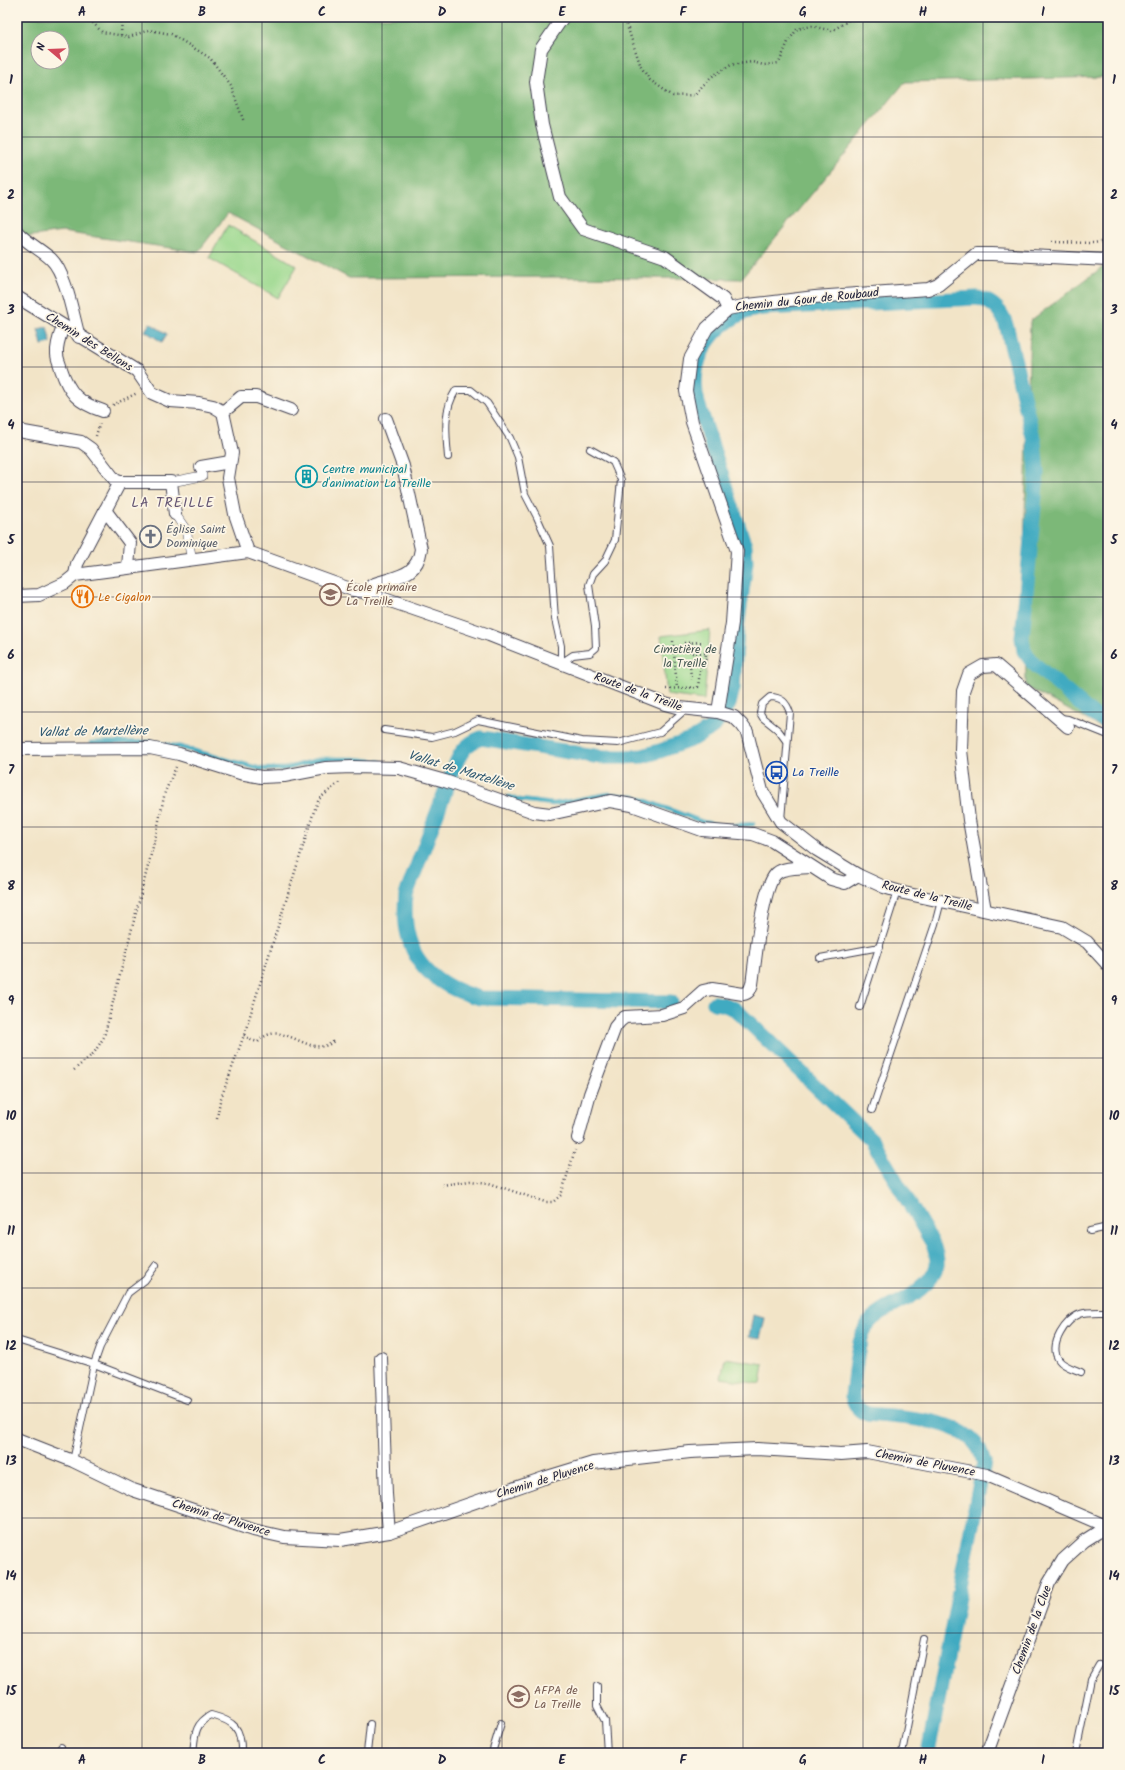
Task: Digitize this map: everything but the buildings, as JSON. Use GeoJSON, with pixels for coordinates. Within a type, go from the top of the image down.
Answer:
{"type":"FeatureCollection","features":[{"type":"Feature","properties":{"kind":"street"},"geometry":{"type":"LineString","coordinates":[[563,17],[541,49],[536,82],[542,124],[560,197],[583,229],[665,257],[723,299],[728,309]]}},
{"type":"Feature","properties":{"kind":"street"},"geometry":{"type":"LineString","coordinates":[[17,232],[25,240],[51,259],[61,273],[79,337]]}},
{"type":"Feature","properties":{"kind":"street","name":"Chemin du Gour de Roubaud"},"geometry":{"type":"LineString","coordinates":[[721,713],[732,623],[737,551],[692,422],[686,391],[690,359],[707,328],[728,309],[748,305],[815,297],[928,289],[938,285],[976,254],[1108,260]]}},
{"type":"Feature","properties":{"kind":"street","name":"Chemin des Bellons"},"geometry":{"type":"LineString","coordinates":[[17,297],[79,337],[136,371],[152,393],[170,401],[199,403],[213,406],[223,412]]}},
{"type":"Feature","properties":{"kind":"street"},"geometry":{"type":"LineString","coordinates":[[63,327],[59,339],[57,354],[66,383],[76,396],[88,406],[103,411]]}},
{"type":"Feature","properties":{"kind":"street"},"geometry":{"type":"LineString","coordinates":[[17,596],[39,595],[65,583],[75,575],[248,552],[235,514],[228,478],[232,454],[223,412],[241,397],[256,397],[291,410]]}},
{"type":"Feature","properties":{"kind":"street"},"geometry":{"type":"LineString","coordinates":[[367,593],[372,585],[404,574],[413,568],[419,560],[421,548],[403,466],[386,419]]}},
{"type":"Feature","properties":{"kind":"street"},"geometry":{"type":"LineString","coordinates":[[17,428],[24,432],[81,442],[91,449],[115,480],[120,482],[171,482],[230,462]]}},
{"type":"Feature","properties":{"kind":"street"},"geometry":{"type":"LineString","coordinates":[[75,575],[77,564],[120,482]]}},
{"type":"Feature","properties":{"kind":"street"},"geometry":{"type":"LineString","coordinates":[[171,482],[175,514],[186,530],[192,560]]}},
{"type":"Feature","properties":{"kind":"street"},"geometry":{"type":"LineString","coordinates":[[105,510],[130,543],[128,567]]}},
{"type":"Feature","properties":{"kind":"street","name":"Route de la Treille"},"geometry":{"type":"LineString","coordinates":[[248,552],[353,590],[367,593],[490,635],[665,704],[686,709],[721,713],[742,725],[748,732],[762,792],[781,822],[817,850],[858,875],[884,887],[1062,927],[1086,942],[1108,965]]}},
{"type":"Feature","properties":{"kind":"street"},"geometry":{"type":"LineString","coordinates":[[986,910],[969,820],[961,750],[963,691],[969,674],[983,666],[996,666],[1068,727]]}},
{"type":"Feature","properties":{"kind":"street"},"geometry":{"type":"LineString","coordinates":[[17,749],[150,748],[179,754],[240,773],[261,777],[284,776],[326,768],[399,768],[445,781],[534,812],[550,814],[610,802],[632,805],[702,830],[753,834],[772,841],[810,867],[831,879],[845,883],[858,875]]}},
{"type":"Feature","properties":{"kind":"street"},"geometry":{"type":"LineString","coordinates":[[578,1138],[590,1094],[615,1027],[620,1021],[631,1016],[662,1015],[684,1008],[703,991],[712,989],[743,994],[750,991],[764,904],[775,874],[780,871],[810,867]]}},
{"type":"Feature","properties":{"kind":"street"},"geometry":{"type":"LineString","coordinates":[[380,1358],[389,1532]]}},
{"type":"Feature","properties":{"kind":"street","name":"Chemin de Pluvence"},"geometry":{"type":"LineString","coordinates":[[17,1439],[74,1461],[133,1490],[253,1530],[284,1537],[340,1540],[389,1532],[544,1478],[594,1463],[690,1452],[757,1449],[841,1454],[867,1452],[987,1475],[1107,1527]]}},
{"type":"Feature","properties":{"kind":"street","name":"Chemin de la Clue"},"geometry":{"type":"LineString","coordinates":[[987,1753],[1049,1583],[1063,1560],[1084,1541],[1107,1527]]}},
{"type":"Feature","properties":{"kind":"lane"},"geometry":{"type":"LineString","coordinates":[[448,457],[446,432],[449,401],[456,390],[471,390],[487,403],[510,438],[518,457],[525,494],[538,517],[550,546],[555,619],[561,646],[561,663]]}},
{"type":"Feature","properties":{"kind":"lane"},"geometry":{"type":"LineString","coordinates":[[561,663],[573,656],[590,653],[596,648],[595,626],[589,585],[593,574],[605,561],[615,540],[621,480],[613,462],[590,450]]}},
{"type":"Feature","properties":{"kind":"lane"},"geometry":{"type":"LineString","coordinates":[[1108,689],[1108,697]]}},
{"type":"Feature","properties":{"kind":"lane"},"geometry":{"type":"LineString","coordinates":[[781,822],[790,714],[789,708],[783,700],[776,697],[770,697],[762,704],[760,713],[763,718],[778,730],[787,742]]}},
{"type":"Feature","properties":{"kind":"lane"},"geometry":{"type":"LineString","coordinates":[[384,730],[432,737],[455,731],[478,720],[582,742],[618,743],[660,732],[686,709]]}},
{"type":"Feature","properties":{"kind":"lane"},"geometry":{"type":"LineString","coordinates":[[1058,718],[1068,719],[1108,735]]}},
{"type":"Feature","properties":{"kind":"lane"},"geometry":{"type":"LineString","coordinates":[[860,1007],[897,891]]}},
{"type":"Feature","properties":{"kind":"lane"},"geometry":{"type":"LineString","coordinates":[[872,1110],[935,924],[941,900]]}},
{"type":"Feature","properties":{"kind":"lane"},"geometry":{"type":"LineString","coordinates":[[820,958],[880,947]]}},
{"type":"Feature","properties":{"kind":"lane"},"geometry":{"type":"LineString","coordinates":[[1090,1231],[1108,1227]]}},
{"type":"Feature","properties":{"kind":"lane"},"geometry":{"type":"LineString","coordinates":[[74,1461],[94,1364],[100,1347],[128,1293],[145,1280],[156,1265]]}},
{"type":"Feature","properties":{"kind":"lane"},"geometry":{"type":"LineString","coordinates":[[1081,1372],[1059,1360],[1056,1353],[1057,1343],[1061,1333],[1066,1323],[1081,1313],[1108,1312]]}},
{"type":"Feature","properties":{"kind":"lane"},"geometry":{"type":"LineString","coordinates":[[17,1340],[94,1364],[187,1400]]}},
{"type":"Feature","properties":{"kind":"lane"},"geometry":{"type":"LineString","coordinates":[[17,1524],[17,1545]]}},
{"type":"Feature","properties":{"kind":"lane"},"geometry":{"type":"LineString","coordinates":[[902,1753],[924,1639]]}},
{"type":"Feature","properties":{"kind":"lane"},"geometry":{"type":"LineString","coordinates":[[1076,1753],[1091,1679],[1099,1665]]}},
{"type":"Feature","properties":{"kind":"lane"},"geometry":{"type":"LineString","coordinates":[[597,1686],[598,1706],[605,1721],[607,1753]]}},
{"type":"Feature","properties":{"kind":"lane"},"geometry":{"type":"LineString","coordinates":[[193,1753],[196,1731],[202,1720],[211,1715],[227,1719],[235,1726],[241,1741],[241,1753]]}},
{"type":"Feature","properties":{"kind":"lane"},"geometry":{"type":"LineString","coordinates":[[492,1753],[501,1723]]}},
{"type":"Feature","properties":{"kind":"lane"},"geometry":{"type":"LineString","coordinates":[[367,1753],[370,1724]]}},
{"type":"Feature","properties":{"kind":"path"},"geometry":{"type":"LineString","coordinates":[[121,35],[122,17]]}},
{"type":"Feature","properties":{"kind":"path"},"geometry":{"type":"LineString","coordinates":[[624,17],[641,67],[650,80],[674,96],[694,95],[712,77],[731,65],[752,62],[764,65],[779,64],[788,42],[797,29],[812,26],[832,31],[853,17]]}},
{"type":"Feature","properties":{"kind":"path"},"geometry":{"type":"LineString","coordinates":[[88,18],[102,32],[129,37],[149,30],[171,34],[210,58],[231,86],[244,122]]}},
{"type":"Feature","properties":{"kind":"path"},"geometry":{"type":"LineString","coordinates":[[91,449],[100,426],[103,411],[148,387]]}},
{"type":"Feature","properties":{"kind":"path"},"geometry":{"type":"LineString","coordinates":[[673,641],[677,688]]}},
{"type":"Feature","properties":{"kind":"path"},"geometry":{"type":"LineString","coordinates":[[684,643],[704,642]]}},
{"type":"Feature","properties":{"kind":"path"},"geometry":{"type":"LineString","coordinates":[[689,643],[690,653],[706,653],[705,663],[690,663],[691,680]]}},
{"type":"Feature","properties":{"kind":"path"},"geometry":{"type":"LineString","coordinates":[[674,651],[690,649]]}},
{"type":"Feature","properties":{"kind":"path"},"geometry":{"type":"LineString","coordinates":[[666,689],[698,687],[701,663]]}},
{"type":"Feature","properties":{"kind":"path"},"geometry":{"type":"LineString","coordinates":[[74,1070],[94,1053],[104,1037],[156,835],[165,792],[179,754]]}},
{"type":"Feature","properties":{"kind":"path"},"geometry":{"type":"LineString","coordinates":[[217,1118],[220,1101],[244,1035],[314,811],[319,799],[343,780]]}},
{"type":"Feature","properties":{"kind":"path"},"geometry":{"type":"LineString","coordinates":[[244,1035],[250,1040],[258,1042],[264,1036],[277,1033],[318,1047],[328,1046],[335,1040]]}},
{"type":"Feature","properties":{"kind":"path"},"geometry":{"type":"LineString","coordinates":[[442,1185],[470,1181],[489,1183],[545,1202],[554,1202],[561,1196],[578,1138]]}},
{"type":"Feature","properties":{"kind":"green space"},"geometry":{"type":"Polygon","coordinates":[[[17,17],[1108,17],[1108,77],[905,82],[741,279],[567,277],[349,278],[228,213],[198,252],[62,232],[17,238],[17,17]]]}},
{"type":"Feature","properties":{"kind":"green space"},"geometry":{"type":"Polygon","coordinates":[[[228,225],[297,266],[278,298],[209,258],[228,225]]]}},
{"type":"Feature","properties":{"kind":"green space"},"geometry":{"type":"Polygon","coordinates":[[[1108,263],[1108,731],[1026,687],[1024,555],[1030,321],[1108,263]]]}},
{"type":"Feature","properties":{"kind":"green space","name":"Cimetière de la Treille"},"geometry":{"type":"Polygon","coordinates":[[[710,630],[704,700],[667,695],[661,636],[710,630]]]}},
{"type":"Feature","properties":{"kind":"green space"},"geometry":{"type":"Polygon","coordinates":[[[725,1358],[764,1364],[761,1384],[721,1378],[725,1358]]]}},
{"type":"Feature","properties":{"kind":"water"},"geometry":{"type":"Polygon","coordinates":[[[150,323],[167,334],[162,342],[145,331],[150,323]]]}},
{"type":"Feature","properties":{"kind":"water"},"geometry":{"type":"Polygon","coordinates":[[[47,327],[51,343],[42,345],[38,329],[47,327]]]}},
{"type":"Feature","properties":{"kind":"water"},"geometry":{"type":"Polygon","coordinates":[[[753,1315],[765,1318],[760,1339],[749,1337],[753,1315]]]}},
{"type":"Feature","properties":{"kind":"waterway"},"geometry":{"type":"LineString","coordinates":[[671,1002],[480,998],[461,992],[445,984],[431,974],[420,962],[407,933],[405,915],[406,895],[456,763],[461,753],[475,740],[481,738],[601,757],[643,756],[693,739],[708,730],[715,725],[729,704],[733,688],[737,629],[746,562],[745,546],[698,403],[696,389],[698,363],[703,351],[709,340],[729,321],[743,313],[762,308],[978,298],[989,302],[997,308],[1003,317],[1007,328],[1034,441],[1037,473],[1022,638],[1024,651],[1033,663],[1093,715],[1108,722]]}},
{"type":"Feature","properties":{"kind":"waterway","name":"Vallat de Martellène"},"geometry":{"type":"LineString","coordinates":[[91,743],[151,742],[180,747],[261,769],[285,769],[321,759],[355,759],[380,762]]}},
{"type":"Feature","properties":{"kind":"waterway","name":"Vallat de Martellène"},"geometry":{"type":"LineString","coordinates":[[509,797],[520,800],[553,804],[609,794],[636,797],[703,822],[722,826],[753,824]]}},
{"type":"Feature","properties":{"kind":"waterway"},"geometry":{"type":"LineString","coordinates":[[714,1003],[722,1004],[735,1009],[872,1140],[933,1244],[937,1265],[929,1280],[916,1292],[880,1313],[868,1324],[864,1331],[858,1349],[852,1396],[857,1407],[868,1414],[912,1418],[943,1424],[957,1430],[969,1437],[978,1447],[984,1462],[928,1753]]}},
{"type":"Feature","properties":{"kind":"place","name":"Centre municipal d'animation La Treille"},"geometry":{"type":"Point","coordinates":[306,476]}},
{"type":"Feature","properties":{"kind":"place","name":"Église Saint Dominique"},"geometry":{"type":"Point","coordinates":[151,536]}},
{"type":"Feature","properties":{"kind":"place","name":"École primaire La Treille"},"geometry":{"type":"Point","coordinates":[331,594]}},
{"type":"Feature","properties":{"kind":"place","name":"Le Cigalon"},"geometry":{"type":"Point","coordinates":[83,597]}},
{"type":"Feature","properties":{"kind":"place","name":"La Treille"},"geometry":{"type":"Point","coordinates":[776,772]}},
{"type":"Feature","properties":{"kind":"place","name":"AFPA de La Treille"},"geometry":{"type":"Point","coordinates":[518,1697]}},
{"type":"Feature","properties":{"kind":"district","name":"LA TREILLE"},"geometry":{"type":"Point","coordinates":[173,503]}}]}
